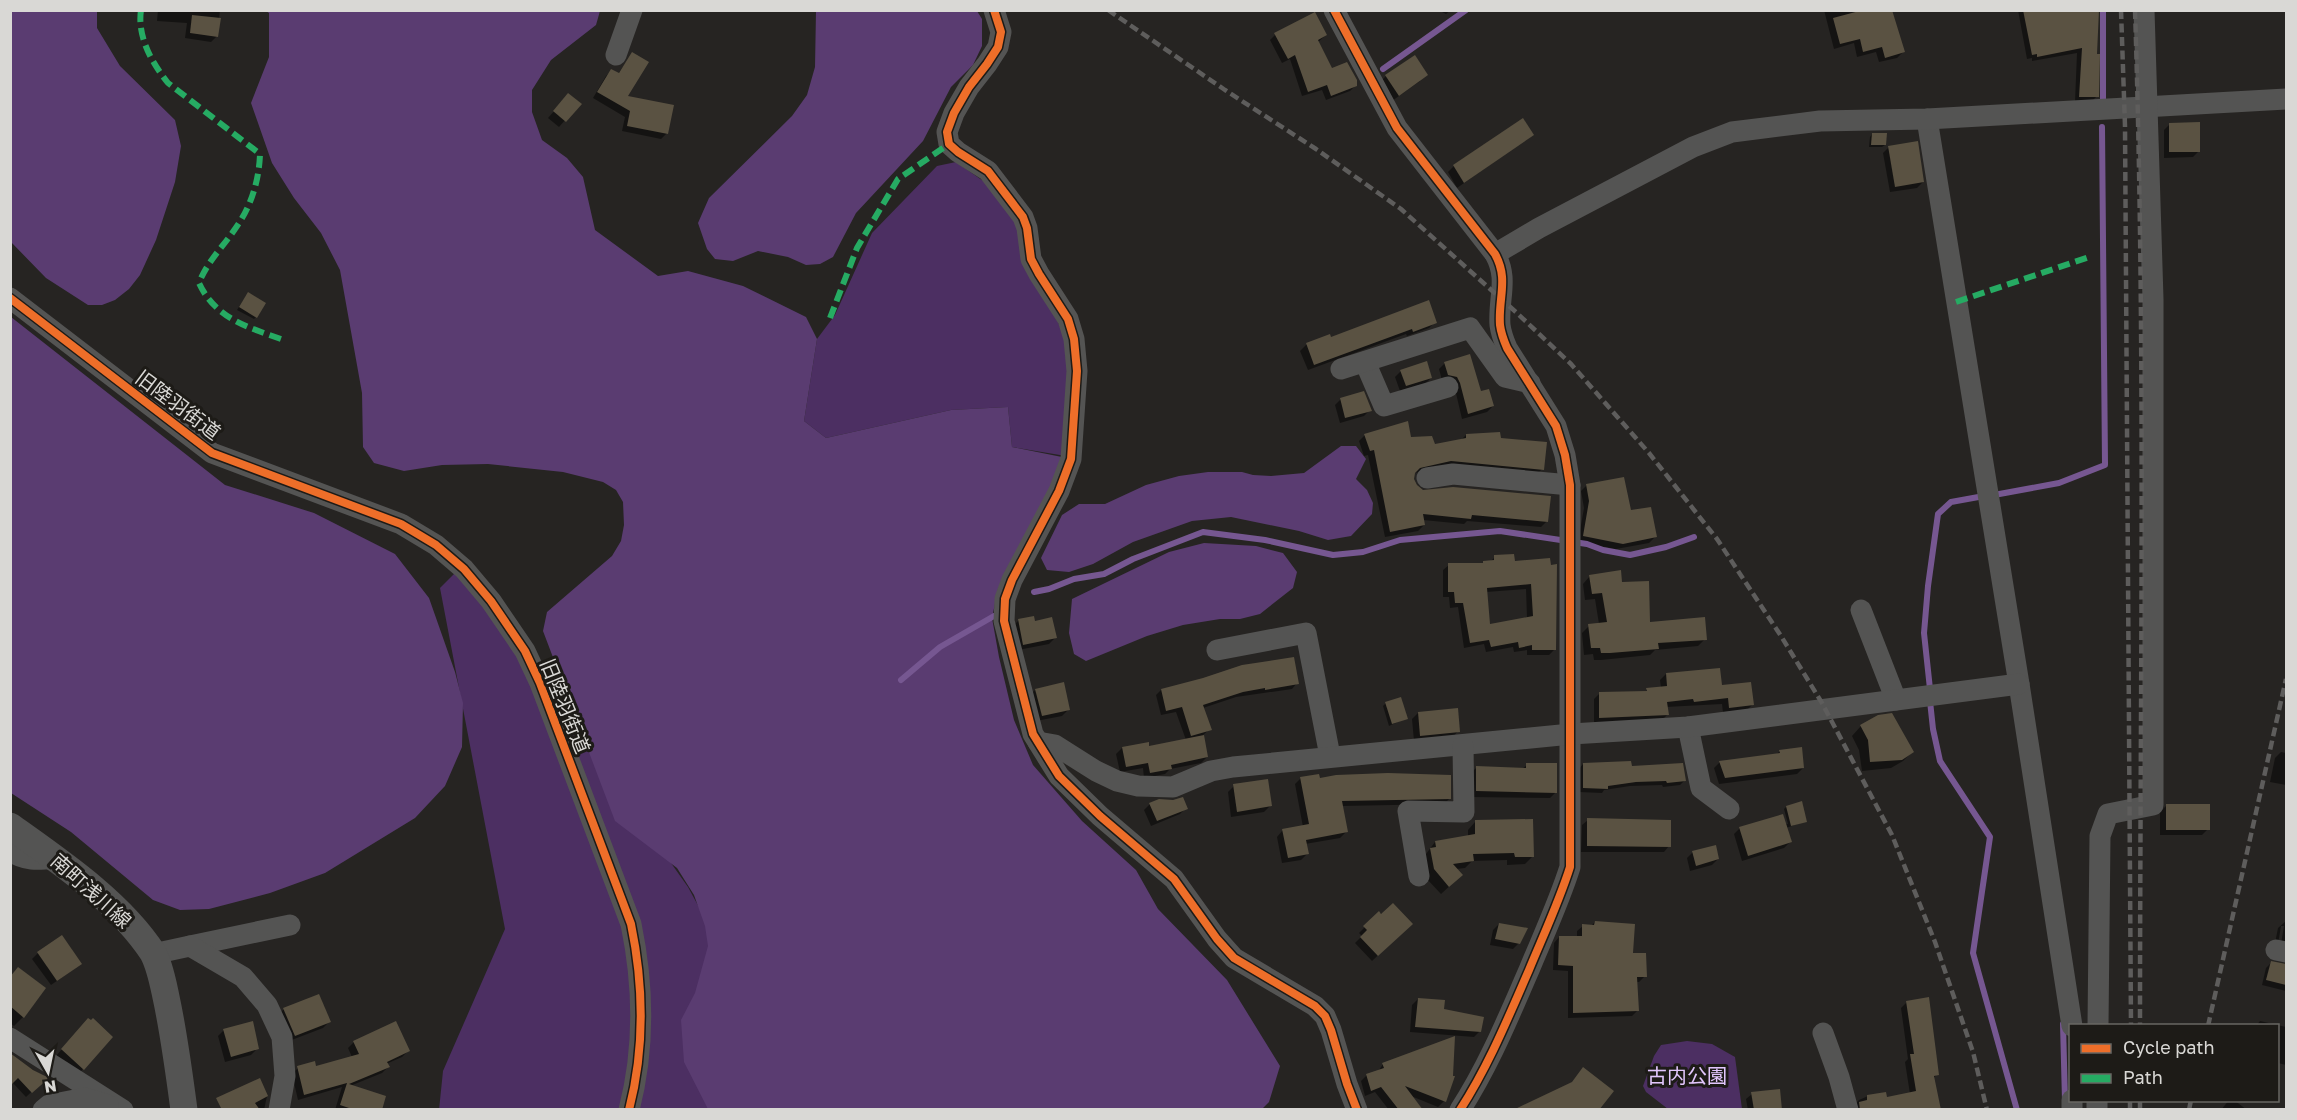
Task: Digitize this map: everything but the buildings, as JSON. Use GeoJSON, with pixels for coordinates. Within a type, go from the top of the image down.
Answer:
{"type":"FeatureCollection","features":[{"type":"Feature","properties":{"kind":"street"},"geometry":{"type":"LineString","coordinates":[[616,55],[632,10]]}},
{"type":"Feature","properties":{"kind":"street"},"geometry":{"type":"LineString","coordinates":[[994,10],[1001,32],[998,47],[954,112],[947,132],[949,144],[988,171],[1023,217],[1027,228],[1031,259],[1068,319],[1074,339],[1077,371],[1071,459],[1059,491],[1012,580],[1005,599],[1004,621],[1011,655],[1033,734],[1059,776],[1100,816],[1174,879],[1217,939],[1234,958],[1315,1006],[1325,1016],[1358,1110]]}},
{"type":"Feature","properties":{"kind":"street"},"geometry":{"type":"LineString","coordinates":[[1334,10],[1397,128],[1502,265],[1504,279],[1500,301],[1502,334],[1508,348],[1556,426],[1565,455],[1570,485],[1570,867],[1561,894],[1505,1027],[1460,1110]]}},
{"type":"Feature","properties":{"kind":"street"},"geometry":{"type":"LineString","coordinates":[[2098,1024],[2100,836],[2108,814],[2153,805],[2153,299],[2144,10]]}},
{"type":"Feature","properties":{"kind":"street"},"geometry":{"type":"LineString","coordinates":[[1495,254],[1539,228],[1683,152],[1732,132],[1820,121],[1927,119],[2286,99]]}},
{"type":"Feature","properties":{"kind":"street"},"geometry":{"type":"LineString","coordinates":[[1927,119],[2072,1024]]}},
{"type":"Feature","properties":{"kind":"street","name":"旧陸羽街道"},"geometry":{"type":"LineString","coordinates":[[10,298],[212,453],[401,524],[436,545],[464,569],[491,601],[525,651],[540,683],[631,924],[638,960],[642,1025],[636,1083],[629,1110]]}},
{"type":"Feature","properties":{"kind":"street"},"geometry":{"type":"LineString","coordinates":[[1341,369],[1470,328],[1505,377],[1530,383]]}},
{"type":"Feature","properties":{"kind":"street"},"geometry":{"type":"LineString","coordinates":[[1365,362],[1384,406],[1448,387]]}},
{"type":"Feature","properties":{"kind":"street"},"geometry":{"type":"LineString","coordinates":[[1426,478],[1453,474],[1570,485]]}},
{"type":"Feature","properties":{"kind":"street"},"geometry":{"type":"LineString","coordinates":[[1861,610],[1896,700]]}},
{"type":"Feature","properties":{"kind":"street"},"geometry":{"type":"LineString","coordinates":[[1217,650],[1306,633],[1330,756]]}},
{"type":"Feature","properties":{"kind":"street"},"geometry":{"type":"LineString","coordinates":[[1038,742],[1055,745],[1096,771],[1117,781],[1173,787],[1211,771],[1233,767],[1571,734],[1688,727],[2019,684]]}},
{"type":"Feature","properties":{"kind":"street"},"geometry":{"type":"LineString","coordinates":[[1688,727],[1701,788],[1729,809]]}},
{"type":"Feature","properties":{"kind":"street"},"geometry":{"type":"LineString","coordinates":[[1419,876],[1408,811],[1464,812],[1463,746]]}},
{"type":"Feature","properties":{"kind":"street","name":"南町浅川線"},"geometry":{"type":"LineString","coordinates":[[10,826],[98,892],[131,926],[153,954],[161,975],[175,1040],[184,1110]]}},
{"type":"Feature","properties":{"kind":"street"},"geometry":{"type":"LineString","coordinates":[[10,851],[19,857],[38,860],[55,858]]}},
{"type":"Feature","properties":{"kind":"street"},"geometry":{"type":"LineString","coordinates":[[153,954],[290,925]]}},
{"type":"Feature","properties":{"kind":"street"},"geometry":{"type":"LineString","coordinates":[[190,946],[243,977],[267,1005],[282,1037],[285,1076],[279,1110]]}},
{"type":"Feature","properties":{"kind":"street"},"geometry":{"type":"LineString","coordinates":[[1823,1033],[1848,1110]]}},
{"type":"Feature","properties":{"kind":"street"},"geometry":{"type":"LineString","coordinates":[[10,1038],[123,1110]]}},
{"type":"Feature","properties":{"kind":"street"},"geometry":{"type":"LineString","coordinates":[[43,1110],[49,1105],[85,1098],[123,1110]]}},
{"type":"Feature","properties":{"kind":"green space"},"geometry":{"type":"Polygon","coordinates":[[[956,162],[986,183],[1019,226],[1069,349],[1066,456],[1012,447],[1008,407],[951,410],[826,438],[804,421],[817,339],[835,315],[872,233],[937,166],[956,162]]]}},
{"type":"Feature","properties":{"kind":"green space"},"geometry":{"type":"Polygon","coordinates":[[[461,567],[688,887],[808,1109],[439,1110],[443,1071],[505,929],[440,588],[461,567]]]}},
{"type":"Feature","properties":{"kind":"green space","name":"古内公園"},"geometry":{"type":"Polygon","coordinates":[[[1687,1041],[1712,1044],[1735,1057],[1742,1109],[1668,1109],[1646,1092],[1643,1086],[1654,1056],[1661,1045],[1687,1041]]]}},
{"type":"Feature","properties":{"kind":"shaded area"},"geometry":{"type":"Polygon","coordinates":[[[10,11],[97,11],[97,28],[120,66],[175,120],[181,146],[175,182],[156,240],[140,275],[129,289],[115,300],[102,305],[88,305],[46,278],[11,242],[10,11]]]}},
{"type":"Feature","properties":{"kind":"shaded area"},"geometry":{"type":"Polygon","coordinates":[[[266,11],[600,11],[596,25],[551,60],[532,90],[532,112],[542,140],[567,158],[583,177],[595,230],[658,276],[688,271],[743,286],[806,317],[817,339],[804,421],[826,438],[951,410],[1008,407],[1012,447],[1067,458],[998,589],[992,618],[1014,720],[1033,765],[1082,821],[1136,870],[1158,909],[1227,980],[1280,1066],[1269,1102],[1262,1109],[708,1109],[684,1062],[681,1020],[695,993],[708,946],[705,926],[694,895],[677,868],[615,821],[543,631],[547,612],[612,556],[621,541],[624,525],[623,502],[616,490],[603,482],[563,472],[488,464],[442,465],[404,471],[374,463],[363,447],[362,393],[340,270],[321,233],[294,198],[272,163],[251,103],[269,57],[269,13],[266,11]]]}},
{"type":"Feature","properties":{"kind":"shaded area"},"geometry":{"type":"Polygon","coordinates":[[[816,11],[977,11],[982,19],[982,46],[973,65],[951,87],[923,141],[856,213],[833,257],[820,264],[806,265],[788,257],[758,251],[733,261],[715,259],[707,249],[698,223],[709,198],[792,116],[807,95],[815,67],[816,11]]]}},
{"type":"Feature","properties":{"kind":"shaded area"},"geometry":{"type":"Polygon","coordinates":[[[11,317],[225,485],[314,513],[395,554],[429,598],[455,672],[463,703],[462,747],[445,786],[415,818],[325,873],[270,893],[209,909],[180,910],[153,900],[71,832],[11,793],[11,317]]]}},
{"type":"Feature","properties":{"kind":"shaded area"},"geometry":{"type":"Polygon","coordinates":[[[1341,446],[1356,446],[1366,459],[1356,479],[1367,490],[1373,503],[1372,514],[1351,536],[1328,540],[1299,531],[1231,517],[1192,521],[1133,542],[1093,564],[1069,572],[1047,570],[1041,558],[1062,515],[1079,504],[1105,504],[1146,485],[1179,476],[1208,472],[1242,472],[1271,476],[1304,473],[1341,446]]]}},
{"type":"Feature","properties":{"kind":"shaded area"},"geometry":{"type":"Polygon","coordinates":[[[1204,543],[1256,546],[1283,553],[1297,572],[1293,588],[1260,614],[1240,619],[1220,619],[1183,625],[1147,636],[1086,661],[1074,654],[1069,633],[1072,599],[1169,552],[1204,543]]]}},
{"type":"Feature","properties":{"kind":"waterway"},"geometry":{"type":"LineString","coordinates":[[1383,69],[1466,10]]}},
{"type":"Feature","properties":{"kind":"waterway"},"geometry":{"type":"LineString","coordinates":[[2103,10],[2103,102]]}},
{"type":"Feature","properties":{"kind":"waterway"},"geometry":{"type":"LineString","coordinates":[[1994,495],[2059,483],[2105,465],[2102,127]]}},
{"type":"Feature","properties":{"kind":"waterway"},"geometry":{"type":"LineString","coordinates":[[1930,689],[1924,633],[1938,514],[1951,502],[1984,496]]}},
{"type":"Feature","properties":{"kind":"waterway"},"geometry":{"type":"LineString","coordinates":[[1034,592],[1074,579],[1104,574],[1133,559],[1203,532],[1265,540],[1333,555],[1363,552],[1400,540],[1500,531],[1587,544],[1603,550],[1630,555],[1666,547],[1694,537]]}},
{"type":"Feature","properties":{"kind":"waterway"},"geometry":{"type":"LineString","coordinates":[[901,680],[940,647],[994,616]]}},
{"type":"Feature","properties":{"kind":"waterway"},"geometry":{"type":"LineString","coordinates":[[1930,701],[1940,761],[1990,837],[1973,953],[2017,1110]]}},
{"type":"Feature","properties":{"kind":"waterway"},"geometry":{"type":"LineString","coordinates":[[2063,1024],[2065,1101]]}},
{"type":"Feature","properties":{"kind":"railway"},"geometry":{"type":"LineString","coordinates":[[1108,10],[1316,149],[1401,209],[1571,364],[1649,453],[1717,539],[1781,636],[1822,703],[1892,835],[1935,942],[1973,1052],[1987,1110]]}},
{"type":"Feature","properties":{"kind":"railway"},"geometry":{"type":"LineString","coordinates":[[2121,10],[2125,126],[2131,1024]]}},
{"type":"Feature","properties":{"kind":"railway"},"geometry":{"type":"LineString","coordinates":[[2135,10],[2142,518],[2140,1024]]}},
{"type":"Feature","properties":{"kind":"railway"},"geometry":{"type":"LineString","coordinates":[[2208,1024],[2286,679]]}},
{"type":"Feature","properties":{"kind":"railway"},"geometry":{"type":"LineString","coordinates":[[2130,1102],[2130,1110]]}},
{"type":"Feature","properties":{"kind":"railway"},"geometry":{"type":"LineString","coordinates":[[2140,1102],[2140,1110]]}},
{"type":"Feature","properties":{"kind":"railway"},"geometry":{"type":"LineString","coordinates":[[2189,1110],[2191,1102]]}},
{"type":"Feature","properties":{"kind":"marked path"},"geometry":{"type":"LineString","coordinates":[[141,10],[141,30],[147,49],[156,67],[168,83],[260,154],[256,184],[246,212],[210,262],[199,283],[214,305],[233,320],[281,339]]}},
{"type":"Feature","properties":{"kind":"marked path"},"geometry":{"type":"LineString","coordinates":[[830,318],[857,248],[898,179],[949,144]]}},
{"type":"Feature","properties":{"kind":"marked path"},"geometry":{"type":"LineString","coordinates":[[1956,302],[2092,256]]}},
{"type":"Feature","properties":{"kind":"cycle path"},"geometry":{"type":"LineString","coordinates":[[994,10],[1001,32],[998,47],[969,87],[954,113],[947,132],[949,144],[988,171],[1023,217],[1027,228],[1031,259],[1068,319],[1074,339],[1077,371],[1071,459],[1059,491],[1012,580],[1005,599],[1004,621],[1033,734],[1059,776],[1100,816],[1174,879],[1217,939],[1234,958],[1315,1006],[1325,1016],[1357,1110]]}},
{"type":"Feature","properties":{"kind":"cycle path"},"geometry":{"type":"LineString","coordinates":[[1334,10],[1397,128],[1495,254],[1502,280],[1500,325],[1503,337],[1507,348],[1556,426],[1565,455],[1570,485],[1570,867],[1551,919],[1506,1024],[1460,1110]]}},
{"type":"Feature","properties":{"kind":"cycle path"},"geometry":{"type":"LineString","coordinates":[[10,298],[212,453],[401,524],[436,545],[464,569],[491,601],[525,651],[540,683],[631,924],[638,971],[641,1017],[638,1064],[629,1110]]}}]}
